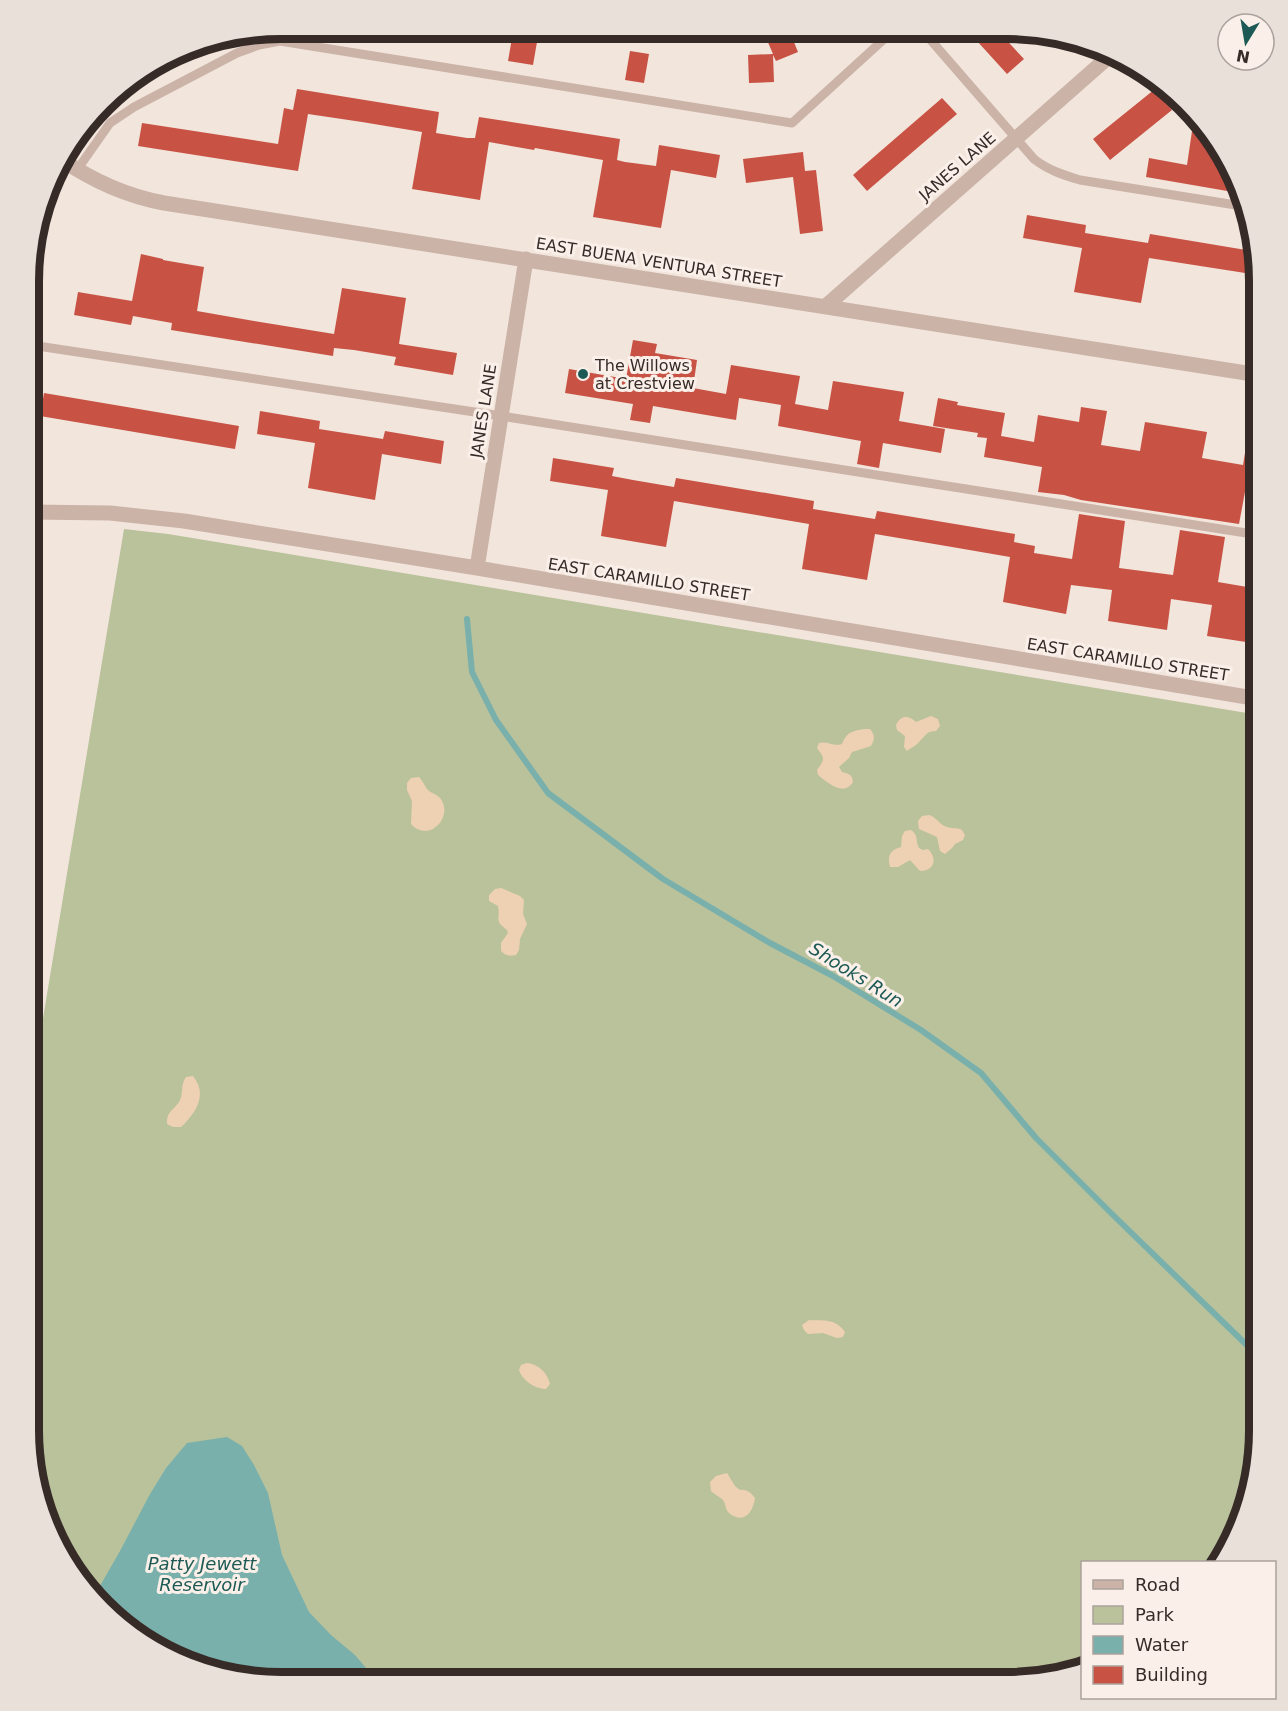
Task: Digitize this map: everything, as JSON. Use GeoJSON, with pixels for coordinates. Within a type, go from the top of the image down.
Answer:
{"type":"FeatureCollection","features":[{"type":"Feature","properties":{"kind":"street","name":"JANES LANE"},"geometry":{"type":"LineString","coordinates":[[826,306],[1105,60]]}},
{"type":"Feature","properties":{"kind":"street","name":"EAST BUENA VENTURA STREET"},"geometry":{"type":"LineString","coordinates":[[69,164],[120,192],[141,198],[1249,373]]}},
{"type":"Feature","properties":{"kind":"street","name":"JANES LANE"},"geometry":{"type":"LineString","coordinates":[[477,568],[526,259]]}},
{"type":"Feature","properties":{"kind":"street","name":"EAST CARAMILLO STREET"},"geometry":{"type":"LineString","coordinates":[[39,512],[110,513],[184,521],[1249,697]]}},
{"type":"Feature","properties":{"kind":"lane"},"geometry":{"type":"LineString","coordinates":[[77,170],[110,123],[134,106],[237,53],[280,41],[792,123],[884,39]]}},
{"type":"Feature","properties":{"kind":"lane"},"geometry":{"type":"LineString","coordinates":[[930,39],[1034,159],[1059,174],[1080,180],[1237,205]]}},
{"type":"Feature","properties":{"kind":"lane"},"geometry":{"type":"LineString","coordinates":[[39,346],[1249,533]]}},
{"type":"Feature","properties":{"kind":"green space"},"geometry":{"type":"Polygon","coordinates":[[[124,529],[168,534],[1249,713],[1249,1430],[1247,1462],[1241,1493],[1231,1523],[1210,1561],[1081,1561],[1081,1660],[1039,1670],[1007,1672],[281,1672],[249,1670],[218,1664],[188,1654],[160,1640],[134,1622],[99,1590],[71,1551],[57,1523],[47,1493],[41,1462],[39,1430],[39,1043],[124,529]]]}},
{"type":"Feature","properties":{"kind":"sand"},"geometry":{"type":"Polygon","coordinates":[[[931,716],[938,719],[940,726],[907,751],[904,747],[905,736],[897,730],[896,725],[900,719],[905,717],[916,722],[931,716]]]}},
{"type":"Feature","properties":{"kind":"sand"},"geometry":{"type":"Polygon","coordinates":[[[870,729],[874,735],[871,746],[852,752],[839,767],[842,772],[852,777],[853,782],[841,788],[826,782],[818,775],[817,770],[823,759],[817,748],[819,743],[842,744],[850,733],[870,729]]]}},
{"type":"Feature","properties":{"kind":"sand"},"geometry":{"type":"Polygon","coordinates":[[[419,777],[427,789],[441,799],[444,808],[441,821],[431,830],[424,831],[411,824],[412,801],[407,790],[407,783],[411,778],[419,777]]]}},
{"type":"Feature","properties":{"kind":"sand"},"geometry":{"type":"Polygon","coordinates":[[[929,815],[944,826],[962,830],[965,835],[963,840],[945,854],[940,851],[937,837],[919,829],[918,821],[922,816],[929,815]]]}},
{"type":"Feature","properties":{"kind":"sand"},"geometry":{"type":"Polygon","coordinates":[[[911,830],[915,834],[919,848],[928,849],[933,857],[933,864],[929,869],[920,871],[910,860],[898,867],[890,867],[890,854],[901,847],[905,831],[911,830]]]}},
{"type":"Feature","properties":{"kind":"sand"},"geometry":{"type":"Polygon","coordinates":[[[501,888],[524,900],[523,914],[527,924],[516,955],[504,954],[501,951],[501,943],[508,933],[499,921],[498,906],[489,901],[489,895],[495,889],[501,888]]]}},
{"type":"Feature","properties":{"kind":"sand"},"geometry":{"type":"Polygon","coordinates":[[[193,1076],[200,1090],[198,1103],[191,1116],[181,1127],[173,1127],[167,1124],[168,1117],[180,1099],[186,1077],[193,1076]]]}},
{"type":"Feature","properties":{"kind":"sand"},"geometry":{"type":"Polygon","coordinates":[[[809,1320],[829,1321],[837,1324],[845,1332],[843,1337],[837,1338],[823,1333],[808,1334],[802,1325],[809,1320]]]}},
{"type":"Feature","properties":{"kind":"sand"},"geometry":{"type":"Polygon","coordinates":[[[527,1363],[535,1365],[544,1372],[550,1384],[546,1389],[533,1386],[523,1377],[519,1370],[521,1365],[527,1363]]]}},
{"type":"Feature","properties":{"kind":"sand"},"geometry":{"type":"Polygon","coordinates":[[[727,1473],[735,1486],[749,1492],[755,1498],[750,1512],[743,1517],[739,1518],[729,1513],[723,1500],[711,1491],[710,1482],[716,1476],[727,1473]]]}},
{"type":"Feature","properties":{"kind":"water","name":"Patty Jewett Reservoir"},"geometry":{"type":"Polygon","coordinates":[[[227,1437],[242,1446],[268,1493],[282,1555],[309,1612],[355,1655],[369,1672],[281,1672],[249,1670],[218,1664],[188,1654],[160,1640],[121,1612],[99,1590],[150,1494],[166,1468],[187,1443],[227,1437]]]}},
{"type":"Feature","properties":{"kind":"building"},"geometry":{"type":"Polygon","coordinates":[[[512,39],[537,42],[533,65],[508,61],[512,39]]]}},
{"type":"Feature","properties":{"kind":"building"},"geometry":{"type":"Polygon","coordinates":[[[793,39],[798,52],[776,61],[773,55],[774,82],[749,83],[748,55],[773,54],[767,40],[793,39]]]}},
{"type":"Feature","properties":{"kind":"building"},"geometry":{"type":"Polygon","coordinates":[[[975,39],[1005,39],[1024,59],[1007,74],[975,39]]]}},
{"type":"Feature","properties":{"kind":"building"},"geometry":{"type":"Polygon","coordinates":[[[630,51],[649,54],[644,83],[625,80],[630,51]]]}},
{"type":"Feature","properties":{"kind":"building"},"geometry":{"type":"Polygon","coordinates":[[[297,89],[439,112],[436,133],[467,138],[475,138],[479,117],[620,139],[617,160],[625,162],[656,166],[659,145],[720,155],[716,178],[671,170],[661,228],[593,217],[603,160],[535,148],[534,150],[489,142],[480,200],[412,189],[422,132],[362,122],[308,114],[298,171],[138,146],[142,123],[278,144],[284,108],[293,110],[297,89]]]}},
{"type":"Feature","properties":{"kind":"building"},"geometry":{"type":"Polygon","coordinates":[[[1155,89],[1172,110],[1110,160],[1093,139],[1155,89]]]}},
{"type":"Feature","properties":{"kind":"building"},"geometry":{"type":"Polygon","coordinates":[[[942,98],[957,114],[867,191],[853,175],[942,98]]]}},
{"type":"Feature","properties":{"kind":"building"},"geometry":{"type":"Polygon","coordinates":[[[1192,131],[1197,132],[1217,160],[1232,192],[1146,177],[1149,158],[1187,165],[1192,131]]]}},
{"type":"Feature","properties":{"kind":"building"},"geometry":{"type":"Polygon","coordinates":[[[803,152],[805,171],[816,170],[823,231],[800,234],[793,177],[746,183],[743,159],[803,152]]]}},
{"type":"Feature","properties":{"kind":"building"},"geometry":{"type":"Polygon","coordinates":[[[1027,215],[1086,225],[1085,233],[1148,243],[1150,234],[1247,250],[1249,274],[1149,258],[1141,303],[1074,292],[1082,248],[1023,238],[1027,215]]]}},
{"type":"Feature","properties":{"kind":"building"},"geometry":{"type":"Polygon","coordinates":[[[141,254],[204,267],[197,311],[254,321],[334,334],[342,288],[406,298],[399,344],[457,353],[453,375],[394,365],[396,357],[354,350],[334,348],[333,356],[171,330],[172,323],[133,316],[131,325],[74,315],[78,292],[132,301],[141,254]]]}},
{"type":"Feature","properties":{"kind":"building"},"geometry":{"type":"Polygon","coordinates":[[[633,340],[657,344],[655,353],[697,360],[693,388],[726,394],[731,365],[800,376],[795,404],[828,410],[833,381],[904,392],[899,421],[945,429],[941,453],[883,443],[879,468],[857,464],[861,441],[778,426],[781,405],[739,398],[736,420],[653,406],[650,423],[630,420],[633,404],[565,393],[569,369],[626,379],[633,340]]]}},
{"type":"Feature","properties":{"kind":"building"},"geometry":{"type":"Polygon","coordinates":[[[44,393],[239,426],[235,449],[40,416],[44,393]]]}},
{"type":"Feature","properties":{"kind":"building"},"geometry":{"type":"Polygon","coordinates":[[[938,398],[958,402],[957,405],[1005,413],[1001,436],[1034,442],[1038,415],[1079,422],[1081,407],[1107,411],[1101,445],[1140,451],[1145,422],[1207,432],[1202,458],[1243,465],[1249,428],[1249,493],[1245,492],[1239,524],[1038,492],[1042,467],[984,457],[987,438],[977,437],[978,433],[933,426],[938,398]]]}},
{"type":"Feature","properties":{"kind":"building"},"geometry":{"type":"Polygon","coordinates":[[[260,411],[320,421],[319,429],[383,439],[385,431],[444,441],[441,464],[382,454],[375,500],[308,488],[315,443],[257,434],[260,411]]]}},
{"type":"Feature","properties":{"kind":"building"},"geometry":{"type":"Polygon","coordinates":[[[553,458],[614,468],[612,476],[674,487],[676,478],[814,501],[813,509],[875,519],[877,511],[1015,534],[1014,542],[1035,546],[1034,553],[1072,559],[1079,514],[1125,521],[1119,568],[1173,575],[1180,530],[1225,537],[1218,582],[1249,587],[1249,642],[1207,636],[1212,605],[1171,599],[1167,630],[1108,621],[1112,590],[1071,585],[1066,614],[1003,602],[1010,557],[875,534],[867,580],[802,569],[809,524],[674,501],[666,547],[601,536],[608,490],[550,481],[553,458]]]}},
{"type":"Feature","properties":{"kind":"waterway","name":"Shooks Run"},"geometry":{"type":"LineString","coordinates":[[467,619],[472,672],[496,720],[548,793],[663,879],[770,943],[833,976],[921,1030],[981,1073],[1036,1138],[1249,1347]]}},
{"type":"Feature","properties":{"kind":"place","name":"The Willows at Crestview"},"geometry":{"type":"Point","coordinates":[583,374]}}]}
